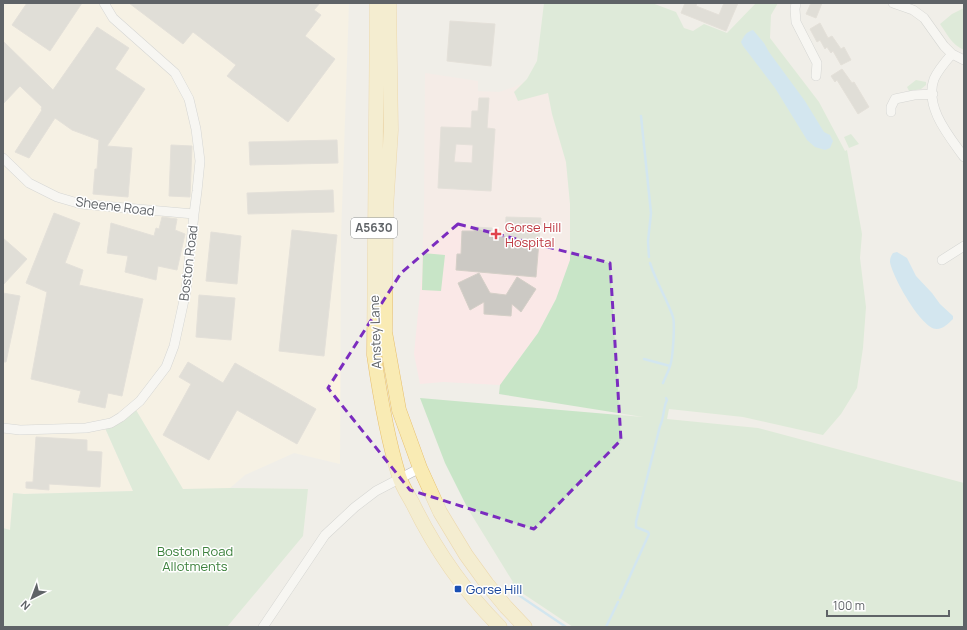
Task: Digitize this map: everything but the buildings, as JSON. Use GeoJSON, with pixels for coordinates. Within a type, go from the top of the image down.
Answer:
{"type":"FeatureCollection","features":[{"type":"Feature","properties":{"kind":"main road","name":"Anstey Lane"},"geometry":{"type":"LineString","coordinates":[[376,3],[374,355],[382,407],[400,478],[417,513],[439,551],[468,592],[500,627]]}},
{"type":"Feature","properties":{"kind":"main road","name":"Anstey Lane"},"geometry":{"type":"LineString","coordinates":[[389,3],[390,130],[386,209],[385,332],[399,410],[420,468],[440,512],[466,556],[496,596],[525,627]]}},
{"type":"Feature","properties":{"kind":"street","name":"Boston Road"},"geometry":{"type":"LineString","coordinates":[[3,428],[20,430],[86,428],[111,423],[121,417],[140,401],[166,367],[174,346],[186,291],[197,191],[200,161],[196,129],[189,99],[175,72],[113,18],[104,3]]}},
{"type":"Feature","properties":{"kind":"street"},"geometry":{"type":"LineString","coordinates":[[796,3],[794,9],[796,22],[809,47],[821,63],[816,76]]}},
{"type":"Feature","properties":{"kind":"street"},"geometry":{"type":"LineString","coordinates":[[893,3],[912,10],[924,18],[944,46],[952,54],[964,60]]}},
{"type":"Feature","properties":{"kind":"street"},"geometry":{"type":"LineString","coordinates":[[952,54],[937,74],[934,80],[932,94],[939,119],[962,159]]}},
{"type":"Feature","properties":{"kind":"street"},"geometry":{"type":"LineString","coordinates":[[891,112],[891,106],[895,100],[914,95],[932,94]]}},
{"type":"Feature","properties":{"kind":"street","name":"Sheene Road"},"geometry":{"type":"LineString","coordinates":[[3,158],[29,183],[56,197],[81,204],[194,214]]}},
{"type":"Feature","properties":{"kind":"street"},"geometry":{"type":"LineString","coordinates":[[942,260],[964,246]]}},
{"type":"Feature","properties":{"kind":"street"},"geometry":{"type":"LineString","coordinates":[[263,627],[325,535],[355,507],[376,491],[420,468]]}},
{"type":"Feature","properties":{"kind":"highlighted area"},"geometry":{"type":"Polygon","coordinates":[[[458,224],[610,263],[621,440],[534,529],[410,490],[328,388],[401,273],[458,224]]]}},
{"type":"Feature","properties":{"kind":"shaded area"},"geometry":{"type":"Polygon","coordinates":[[[3,3],[349,3],[341,236],[340,464],[294,453],[245,475],[230,488],[183,490],[136,410],[105,428],[133,491],[13,493],[10,530],[3,528],[3,3]]]}},
{"type":"Feature","properties":{"kind":"shaded area","name":"Gorse Hill Hospital"},"geometry":{"type":"Polygon","coordinates":[[[425,73],[478,81],[478,91],[499,92],[539,76],[548,93],[552,114],[566,161],[570,204],[570,261],[556,299],[538,333],[500,385],[443,382],[420,384],[414,354],[422,272],[425,73]]]}},
{"type":"Feature","properties":{"kind":"green space"},"geometry":{"type":"Polygon","coordinates":[[[544,3],[652,3],[676,12],[684,28],[693,31],[704,24],[727,33],[756,3],[778,3],[771,15],[770,38],[819,102],[845,151],[847,150],[862,234],[860,258],[866,307],[863,348],[857,388],[841,414],[823,435],[743,417],[669,409],[667,419],[758,428],[964,483],[964,627],[573,627],[510,585],[513,582],[468,509],[445,463],[420,398],[643,417],[499,394],[500,385],[538,333],[556,299],[570,260],[570,204],[566,162],[552,114],[548,93],[518,101],[514,92],[527,79],[537,61],[544,3]]]}},
{"type":"Feature","properties":{"kind":"green space"},"geometry":{"type":"Polygon","coordinates":[[[964,8],[964,50],[953,42],[940,24],[952,14],[964,8]]]}},
{"type":"Feature","properties":{"kind":"green space"},"geometry":{"type":"Polygon","coordinates":[[[916,80],[926,82],[926,85],[921,89],[909,91],[907,87],[916,80]]]}},
{"type":"Feature","properties":{"kind":"green space"},"geometry":{"type":"Polygon","coordinates":[[[851,134],[859,144],[849,148],[844,137],[851,134]]]}},
{"type":"Feature","properties":{"kind":"green space"},"geometry":{"type":"Polygon","coordinates":[[[423,253],[445,255],[441,291],[422,290],[423,253]]]}},
{"type":"Feature","properties":{"kind":"green space","name":"Boston Road Allotments"},"geometry":{"type":"Polygon","coordinates":[[[136,410],[183,489],[308,489],[303,536],[227,627],[3,627],[3,528],[10,530],[13,493],[133,491],[105,428],[136,410]]]}},
{"type":"Feature","properties":{"kind":"water"},"geometry":{"type":"Polygon","coordinates":[[[753,30],[805,101],[824,132],[830,135],[833,141],[830,148],[825,150],[815,147],[807,140],[775,88],[743,46],[741,42],[744,36],[753,30]]]}},
{"type":"Feature","properties":{"kind":"water"},"geometry":{"type":"Polygon","coordinates":[[[897,252],[907,258],[916,276],[940,304],[953,316],[953,319],[944,327],[937,329],[931,327],[924,321],[916,312],[902,290],[890,262],[893,253],[897,252]]]}},
{"type":"Feature","properties":{"kind":"waterway"},"geometry":{"type":"LineString","coordinates":[[641,116],[651,213],[648,241],[649,257]]}},
{"type":"Feature","properties":{"kind":"waterway"},"geometry":{"type":"LineString","coordinates":[[650,263],[671,310],[674,321],[671,362],[663,383]]}},
{"type":"Feature","properties":{"kind":"waterway"},"geometry":{"type":"LineString","coordinates":[[644,359],[670,366]]}},
{"type":"Feature","properties":{"kind":"waterway"},"geometry":{"type":"LineString","coordinates":[[620,598],[649,534],[648,532],[636,527],[636,522],[667,400],[666,398]]}},
{"type":"Feature","properties":{"kind":"waterway"},"geometry":{"type":"LineString","coordinates":[[511,590],[566,627]]}},
{"type":"Feature","properties":{"kind":"waterway"},"geometry":{"type":"LineString","coordinates":[[606,627],[618,602]]}},
{"type":"Feature","properties":{"kind":"place","name":"Gorse Hill Hospital"},"geometry":{"type":"Point","coordinates":[496,234]}},
{"type":"Feature","properties":{"kind":"place","name":"Gorse Hill"},"geometry":{"type":"Point","coordinates":[458,589]}}]}
